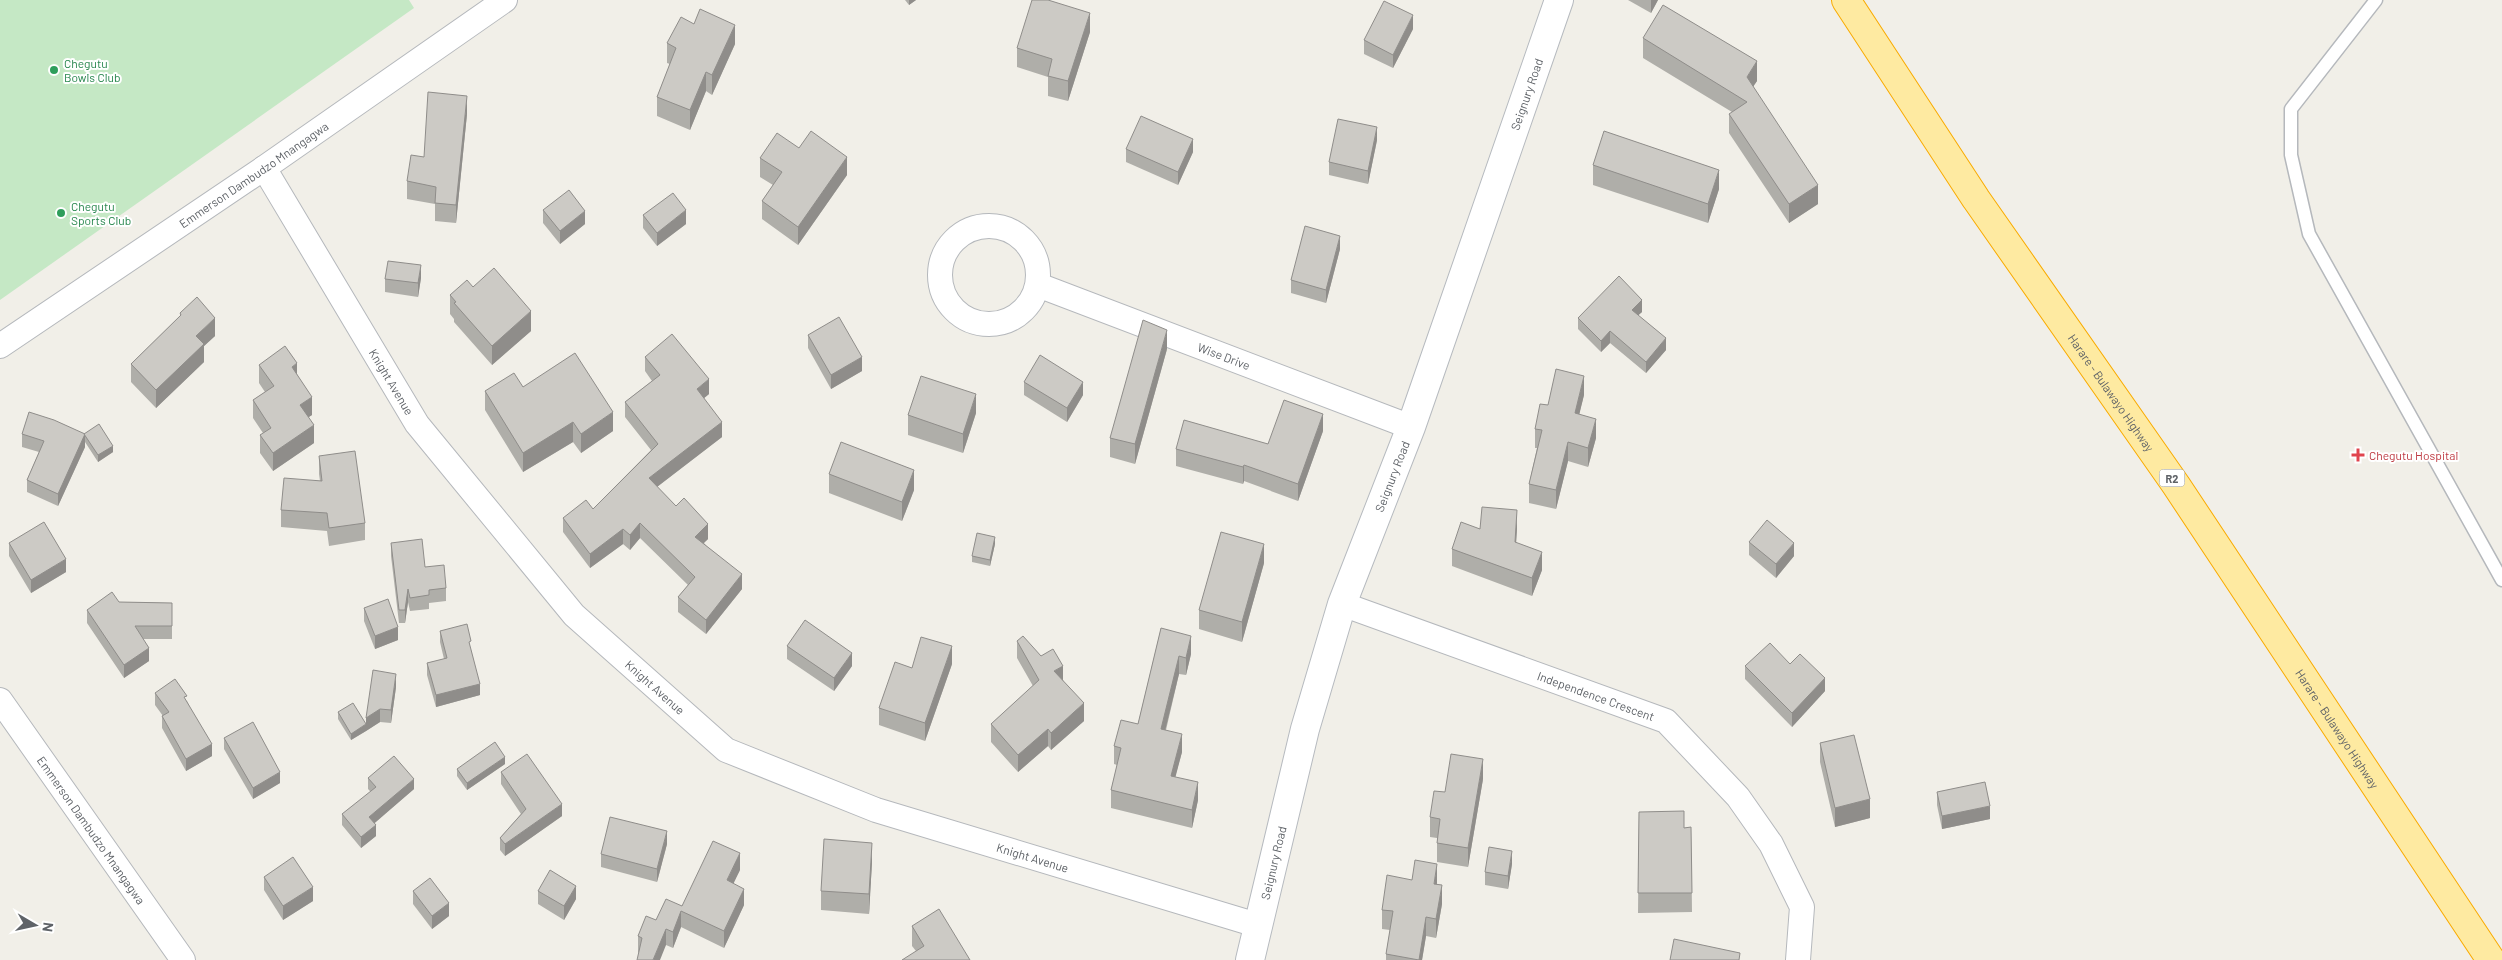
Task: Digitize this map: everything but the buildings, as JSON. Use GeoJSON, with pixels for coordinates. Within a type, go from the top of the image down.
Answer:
{"type":"FeatureCollection","features":[{"type":"Feature","properties":{"kind":"highway","name":"Harare - Bulawayo Highway"},"geometry":{"type":"LineString","coordinates":[[1846,0],[1976,199],[2176,485],[2491,960]]}},
{"type":"Feature","properties":{"kind":"main road","name":"Seignury Road"},"geometry":{"type":"LineString","coordinates":[[1250,960],[1305,728],[1342,604],[1411,426],[1559,0]]}},
{"type":"Feature","properties":{"kind":"street","name":"Emmerson Dambudzo Mnangagwa"},"geometry":{"type":"LineString","coordinates":[[0,346],[264,168],[505,0]]}},
{"type":"Feature","properties":{"kind":"street","name":"Knight Avenue"},"geometry":{"type":"LineString","coordinates":[[264,168],[417,424],[574,615],[726,750],[876,810],[1257,926]]}},
{"type":"Feature","properties":{"kind":"street"},"geometry":{"type":"LineString","coordinates":[[993,226],[1009,230],[1023,239],[1033,252],[1038,268],[1038,285],[1032,300],[1022,312],[1009,321],[993,325],[977,324],[963,318],[951,307],[943,293],[940,278],[942,261],[949,246],[961,234],[976,227],[993,226]]}},
{"type":"Feature","properties":{"kind":"street","name":"Wise Drive"},"geometry":{"type":"LineString","coordinates":[[1038,285],[1411,426]]}},
{"type":"Feature","properties":{"kind":"street","name":"Independence Crescent"},"geometry":{"type":"LineString","coordinates":[[1342,604],[1666,721],[1738,797],[1771,844],[1802,907],[1798,960]]}},
{"type":"Feature","properties":{"kind":"street","name":"Emmerson Dambudzo Mnangagwa"},"geometry":{"type":"LineString","coordinates":[[0,700],[183,960]]}},
{"type":"Feature","properties":{"kind":"lane"},"geometry":{"type":"LineString","coordinates":[[2376,0],[2291,109],[2291,155],[2309,234],[2502,580]]}},
{"type":"Feature","properties":{"kind":"green space","name":"Chegutu Sports Club"},"geometry":{"type":"Polygon","coordinates":[[[0,0],[409,0],[414,8],[0,300],[0,0]]]}},
{"type":"Feature","properties":{"kind":"place","name":"Chegutu Bowls Club"},"geometry":{"type":"Point","coordinates":[54,70]}},
{"type":"Feature","properties":{"kind":"place","name":"Chegutu Sports Club"},"geometry":{"type":"Point","coordinates":[61,213]}},
{"type":"Feature","properties":{"kind":"place","name":"Chegutu Hospital"},"geometry":{"type":"Point","coordinates":[2358,455]}}]}
